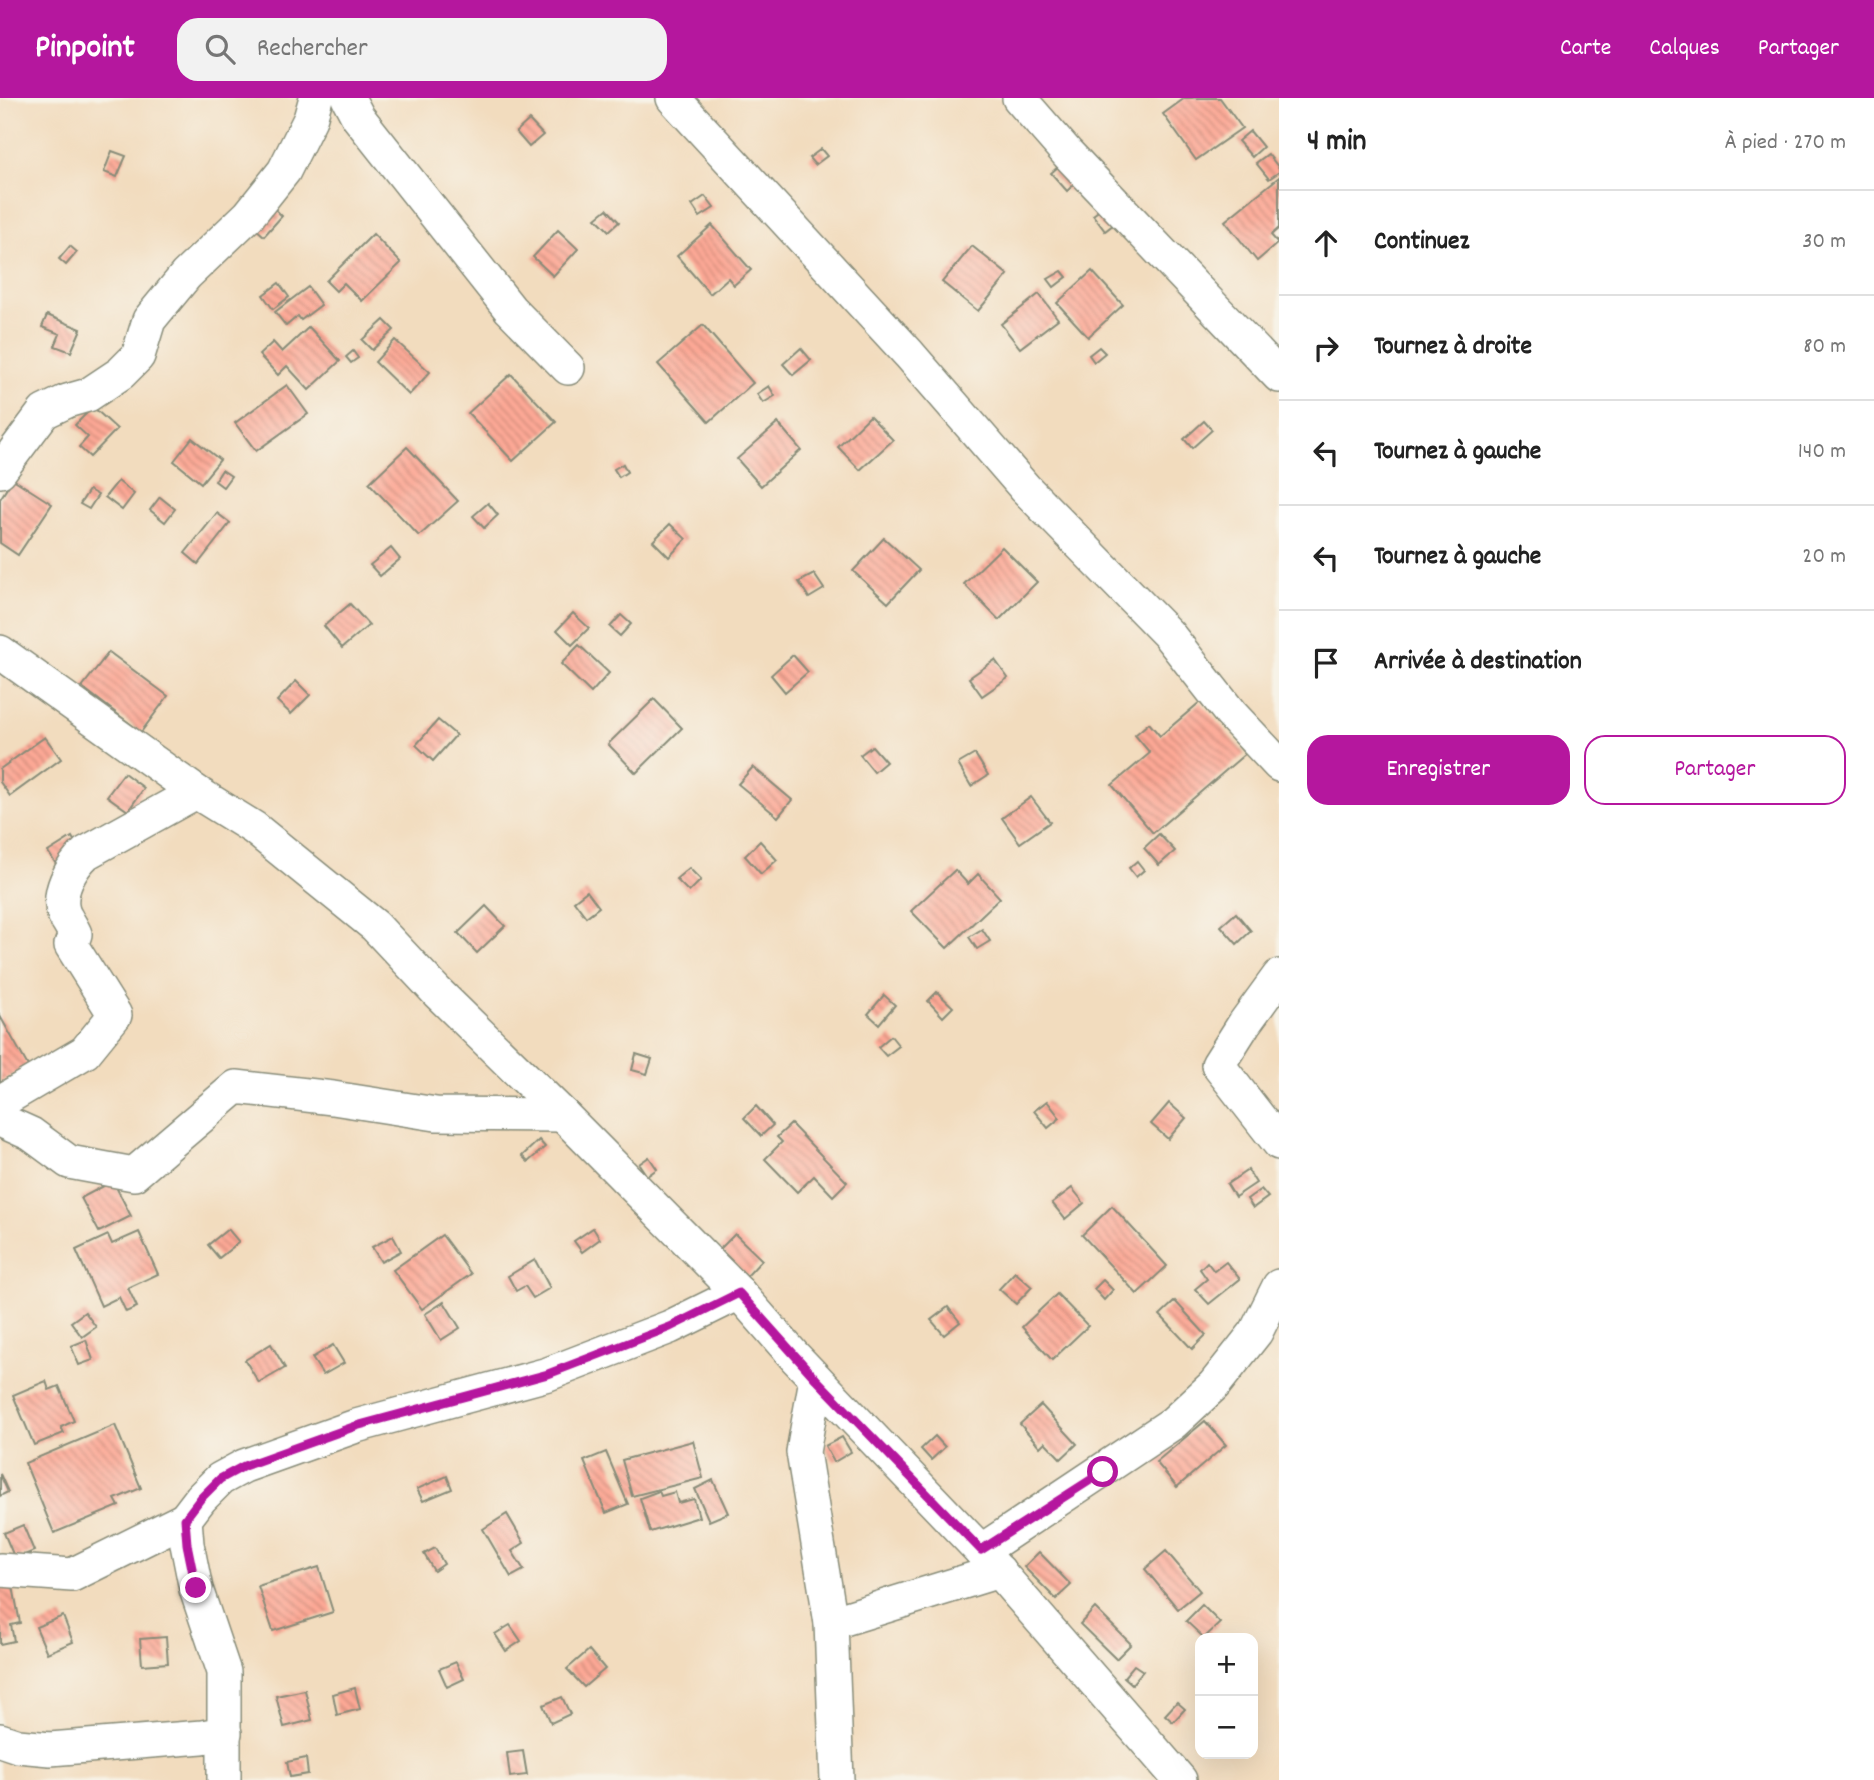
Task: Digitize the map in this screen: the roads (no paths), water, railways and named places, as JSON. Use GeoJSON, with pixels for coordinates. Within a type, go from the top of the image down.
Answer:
{"type":"FeatureCollection","features":[{"type":"Feature","properties":{"kind":"street"},"geometry":{"type":"LineString","coordinates":[[0,471],[44,412],[88,394],[121,373],[138,356],[149,320],[186,275],[249,215],[284,171],[310,119],[316,98]]}},
{"type":"Feature","properties":{"kind":"street"},"geometry":{"type":"LineString","coordinates":[[348,98],[358,117],[510,309],[568,368]]}},
{"type":"Feature","properties":{"kind":"street"},"geometry":{"type":"LineString","coordinates":[[673,98],[909,354],[1025,488],[1168,634],[1231,714],[1279,765]]}},
{"type":"Feature","properties":{"kind":"street"},"geometry":{"type":"LineString","coordinates":[[1019,98],[1096,184],[1279,376]]}},
{"type":"Feature","properties":{"kind":"street"},"geometry":{"type":"LineString","coordinates":[[0,652],[196,792],[254,828],[375,926],[437,992],[739,1293],[816,1379],[990,1561],[1180,1780]]}},
{"type":"Feature","properties":{"kind":"street"},"geometry":{"type":"LineString","coordinates":[[0,1102],[85,1052],[115,1015],[71,945],[75,934],[63,912],[61,894],[77,861],[86,853],[196,792]]}},
{"type":"Feature","properties":{"kind":"street"},"geometry":{"type":"LineString","coordinates":[[1279,976],[1218,1065],[1279,1143]]}},
{"type":"Feature","properties":{"kind":"street"},"geometry":{"type":"LineString","coordinates":[[0,1120],[32,1135],[69,1162],[134,1174],[236,1087],[436,1114],[563,1115]]}},
{"type":"Feature","properties":{"kind":"street"},"geometry":{"type":"LineString","coordinates":[[831,1623],[990,1561],[1173,1423],[1214,1385],[1256,1332],[1279,1286]]}},
{"type":"Feature","properties":{"kind":"street"},"geometry":{"type":"LineString","coordinates":[[0,1570],[72,1575],[185,1519],[220,1479],[244,1466],[356,1426],[548,1374],[670,1327],[739,1293]]}},
{"type":"Feature","properties":{"kind":"street"},"geometry":{"type":"LineString","coordinates":[[816,1379],[803,1452],[831,1623],[837,1780]]}},
{"type":"Feature","properties":{"kind":"street"},"geometry":{"type":"LineString","coordinates":[[185,1519],[196,1588],[224,1672],[224,1780]]}},
{"type":"Feature","properties":{"kind":"street"},"geometry":{"type":"LineString","coordinates":[[0,1740],[18,1746],[50,1749],[225,1733]]}}]}
